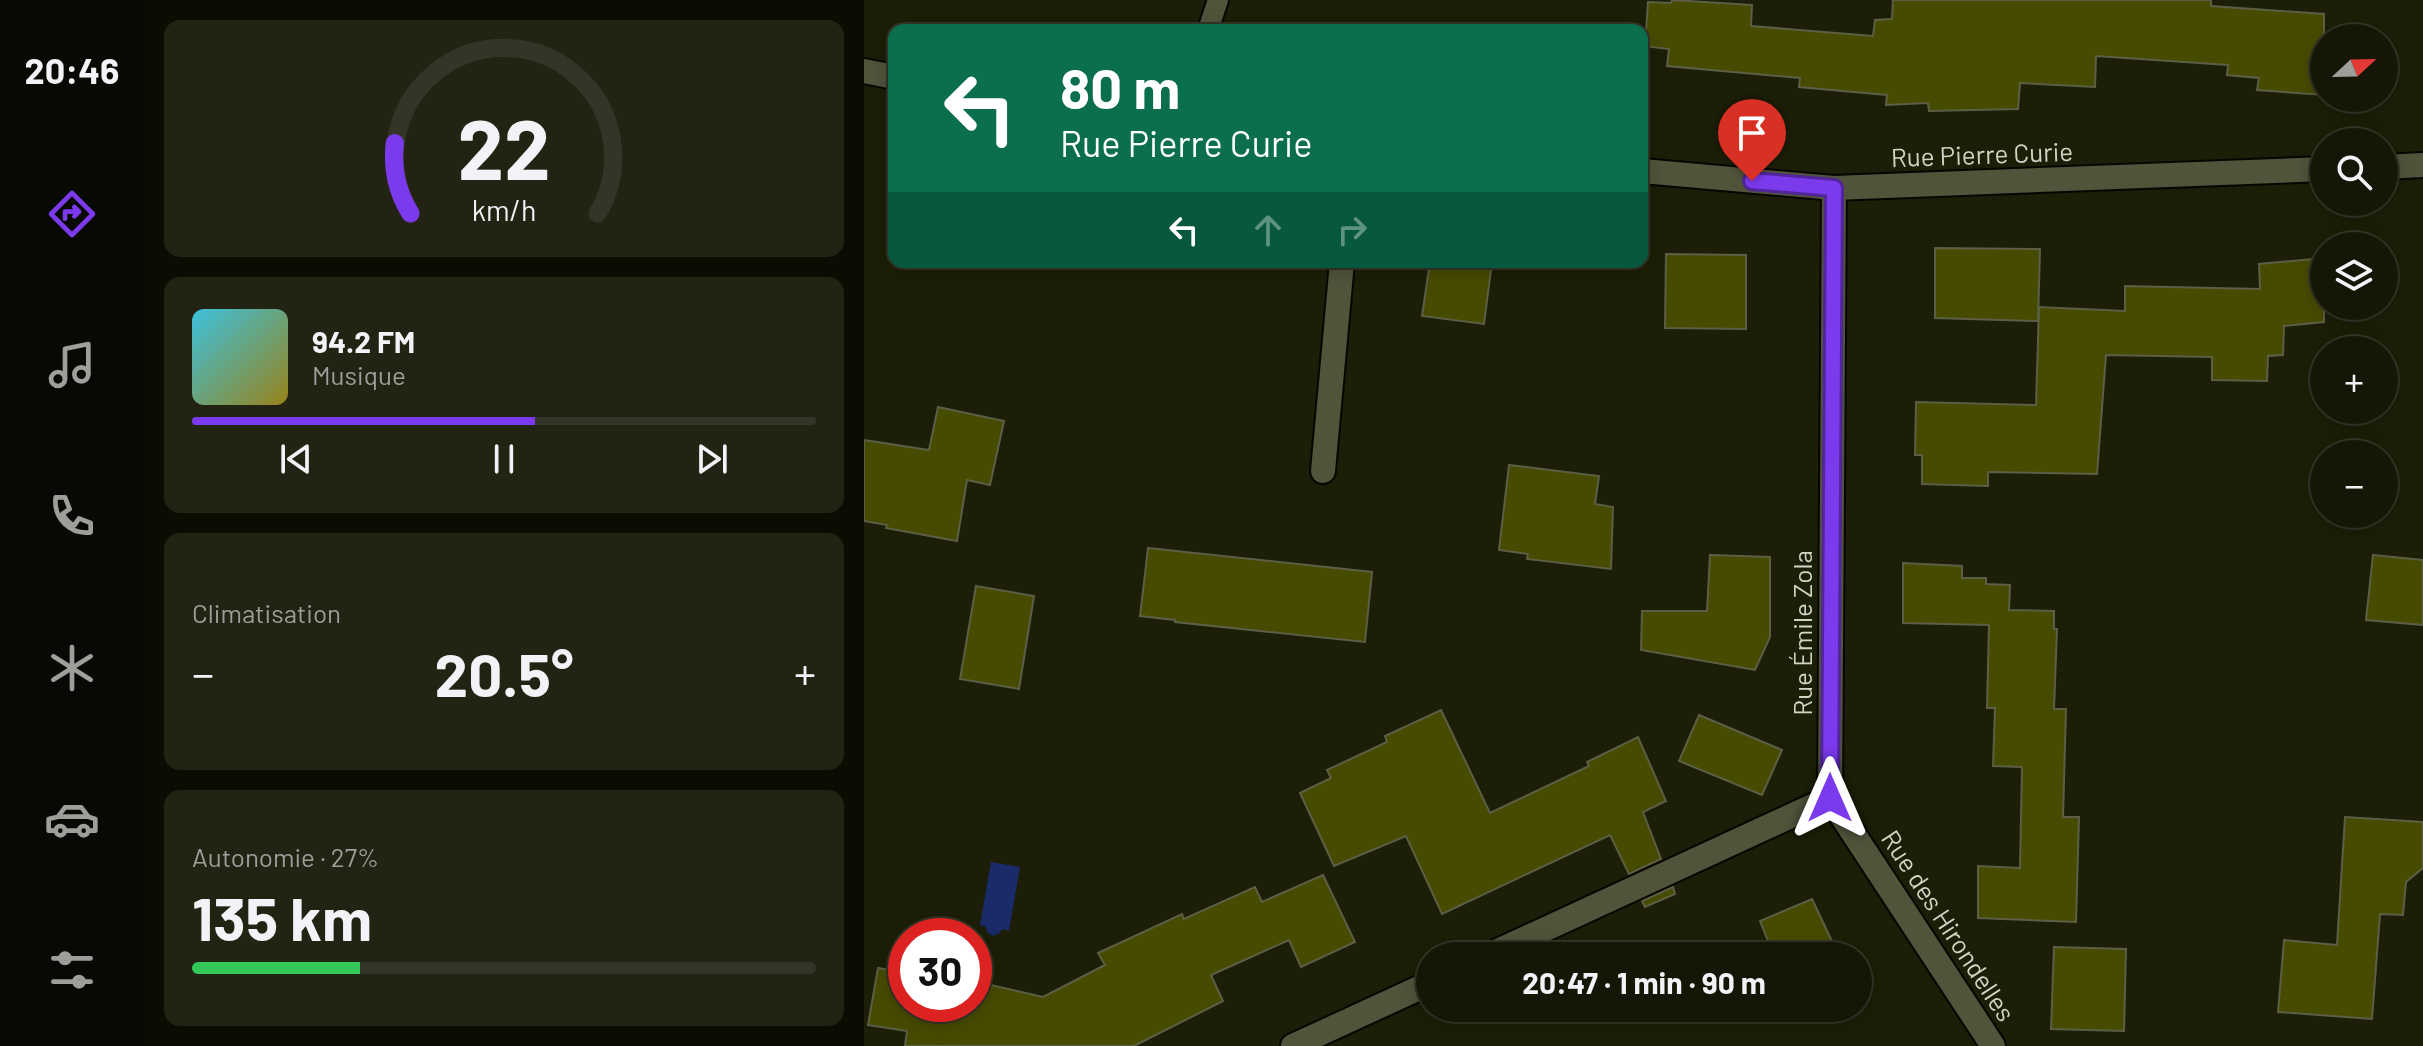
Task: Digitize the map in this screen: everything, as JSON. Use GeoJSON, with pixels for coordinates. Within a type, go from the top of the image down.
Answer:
{"type":"FeatureCollection","features":[{"type":"Feature","properties":{"kind":"street"},"geometry":{"type":"LineString","coordinates":[[864,71],[888,76]]}},
{"type":"Feature","properties":{"kind":"street"},"geometry":{"type":"LineString","coordinates":[[2398,166],[2423,165]]}},
{"type":"Feature","properties":{"kind":"street","name":"Rue Pierre Curie"},"geometry":{"type":"LineString","coordinates":[[1648,172],[1834,188],[2310,170]]}},
{"type":"Feature","properties":{"kind":"street","name":"Rue Émile Zola"},"geometry":{"type":"LineString","coordinates":[[1830,798],[1834,188]]}},
{"type":"Feature","properties":{"kind":"street"},"geometry":{"type":"LineString","coordinates":[[1323,471],[1341,268]]}},
{"type":"Feature","properties":{"kind":"street"},"geometry":{"type":"LineString","coordinates":[[1517,942],[1830,798]]}},
{"type":"Feature","properties":{"kind":"street","name":"Rue des Hirondelles"},"geometry":{"type":"LineString","coordinates":[[1830,798],[1993,1046]]}},
{"type":"Feature","properties":{"kind":"street"},"geometry":{"type":"LineString","coordinates":[[1293,1046],[1416,989]]}},
{"type":"Feature","properties":{"kind":"lane"},"geometry":{"type":"LineString","coordinates":[[1210,24],[1218,0]]}},
{"type":"Feature","properties":{"kind":"water"},"geometry":{"type":"Polygon","coordinates":[[[991,862],[1020,867],[1009,931],[1003,929],[992,936],[992,918],[981,918],[991,862]]]}},
{"type":"Feature","properties":{"kind":"building"},"geometry":{"type":"Polygon","coordinates":[[[1672,0],[1752,5],[1751,26],[1873,36],[1875,20],[1892,19],[1893,0],[2211,0],[2211,6],[2324,14],[2324,24],[2310,24],[2310,94],[2257,90],[2259,78],[2227,75],[2228,65],[2096,56],[2095,87],[2020,83],[2018,109],[1929,111],[1928,103],[1886,105],[1887,95],[1799,87],[1800,78],[1667,66],[1669,49],[1648,46],[1648,2],[1671,3],[1672,0]]]}},
{"type":"Feature","properties":{"kind":"building"},"geometry":{"type":"Polygon","coordinates":[[[1935,248],[2040,249],[2038,321],[1935,318],[1935,248]]]}},
{"type":"Feature","properties":{"kind":"building"},"geometry":{"type":"Polygon","coordinates":[[[1666,254],[1746,255],[1746,329],[1665,328],[1666,254]]]}},
{"type":"Feature","properties":{"kind":"building"},"geometry":{"type":"Polygon","coordinates":[[[2310,259],[2310,320],[2324,320],[2284,326],[2283,355],[2268,356],[2267,381],[2212,380],[2212,357],[2106,355],[2097,474],[1988,472],[1988,486],[1922,484],[1922,455],[1915,455],[1916,402],[2036,405],[2039,307],[2125,311],[2125,286],[2260,289],[2259,264],[2310,259]]]}},
{"type":"Feature","properties":{"kind":"building"},"geometry":{"type":"Polygon","coordinates":[[[1429,268],[1491,268],[1484,324],[1422,316],[1429,268]]]}},
{"type":"Feature","properties":{"kind":"building"},"geometry":{"type":"Polygon","coordinates":[[[938,407],[1004,421],[990,485],[967,480],[957,541],[864,521],[864,440],[929,450],[938,407]]]}},
{"type":"Feature","properties":{"kind":"building"},"geometry":{"type":"Polygon","coordinates":[[[1509,465],[1599,476],[1595,504],[1613,507],[1611,569],[1527,559],[1528,554],[1499,550],[1509,465]]]}},
{"type":"Feature","properties":{"kind":"building"},"geometry":{"type":"Polygon","coordinates":[[[1148,548],[1372,572],[1365,642],[1140,616],[1148,548]]]}},
{"type":"Feature","properties":{"kind":"building"},"geometry":{"type":"Polygon","coordinates":[[[1710,555],[1770,557],[1770,637],[1755,670],[1641,650],[1642,611],[1707,611],[1710,555]]]}},
{"type":"Feature","properties":{"kind":"building"},"geometry":{"type":"Polygon","coordinates":[[[2373,555],[2423,560],[2423,625],[2366,620],[2373,555]]]}},
{"type":"Feature","properties":{"kind":"building"},"geometry":{"type":"Polygon","coordinates":[[[1903,563],[1962,566],[1962,578],[1986,578],[1986,584],[2010,585],[2009,610],[2054,611],[2054,629],[2057,629],[2054,709],[2066,709],[2063,817],[2079,817],[2076,922],[1978,918],[1978,866],[2020,868],[2022,767],[1993,766],[1995,708],[1987,708],[1989,625],[1903,623],[1903,563]]]}},
{"type":"Feature","properties":{"kind":"building"},"geometry":{"type":"Polygon","coordinates":[[[976,586],[1034,596],[1019,689],[960,679],[976,586]]]}},
{"type":"Feature","properties":{"kind":"building"},"geometry":{"type":"Polygon","coordinates":[[[1441,710],[1490,813],[1589,766],[1587,762],[1638,737],[1666,801],[1643,812],[1661,859],[1629,874],[1610,835],[1442,914],[1406,836],[1334,866],[1300,793],[1331,778],[1327,770],[1387,742],[1385,736],[1441,710]]]}},
{"type":"Feature","properties":{"kind":"building"},"geometry":{"type":"Polygon","coordinates":[[[1699,715],[1782,750],[1762,795],[1679,761],[1699,715]]]}},
{"type":"Feature","properties":{"kind":"building"},"geometry":{"type":"Polygon","coordinates":[[[2345,817],[2423,822],[2423,868],[2406,882],[2403,915],[2380,914],[2372,1019],[2278,1012],[2284,940],[2337,945],[2345,817]]]}},
{"type":"Feature","properties":{"kind":"building"},"geometry":{"type":"Polygon","coordinates":[[[1323,875],[1355,942],[1301,967],[1289,940],[1211,975],[1223,1001],[1134,1046],[905,1046],[907,1031],[868,1025],[878,968],[888,970],[888,1022],[992,1022],[992,985],[1043,997],[1105,965],[1098,953],[1182,914],[1184,919],[1255,887],[1262,902],[1323,875]]]}},
{"type":"Feature","properties":{"kind":"building"},"geometry":{"type":"Polygon","coordinates":[[[1673,887],[1675,894],[1645,907],[1642,901],[1673,887]]]}},
{"type":"Feature","properties":{"kind":"building"},"geometry":{"type":"Polygon","coordinates":[[[1812,899],[1832,942],[1768,942],[1760,921],[1812,899]]]}},
{"type":"Feature","properties":{"kind":"building"},"geometry":{"type":"Polygon","coordinates":[[[2054,947],[2126,949],[2124,1031],[2051,1029],[2054,947]]]}},
{"type":"Feature","properties":{"kind":"route"},"geometry":{"type":"LineString","coordinates":[[1752,181],[1834,188],[1830,798]]}}]}
